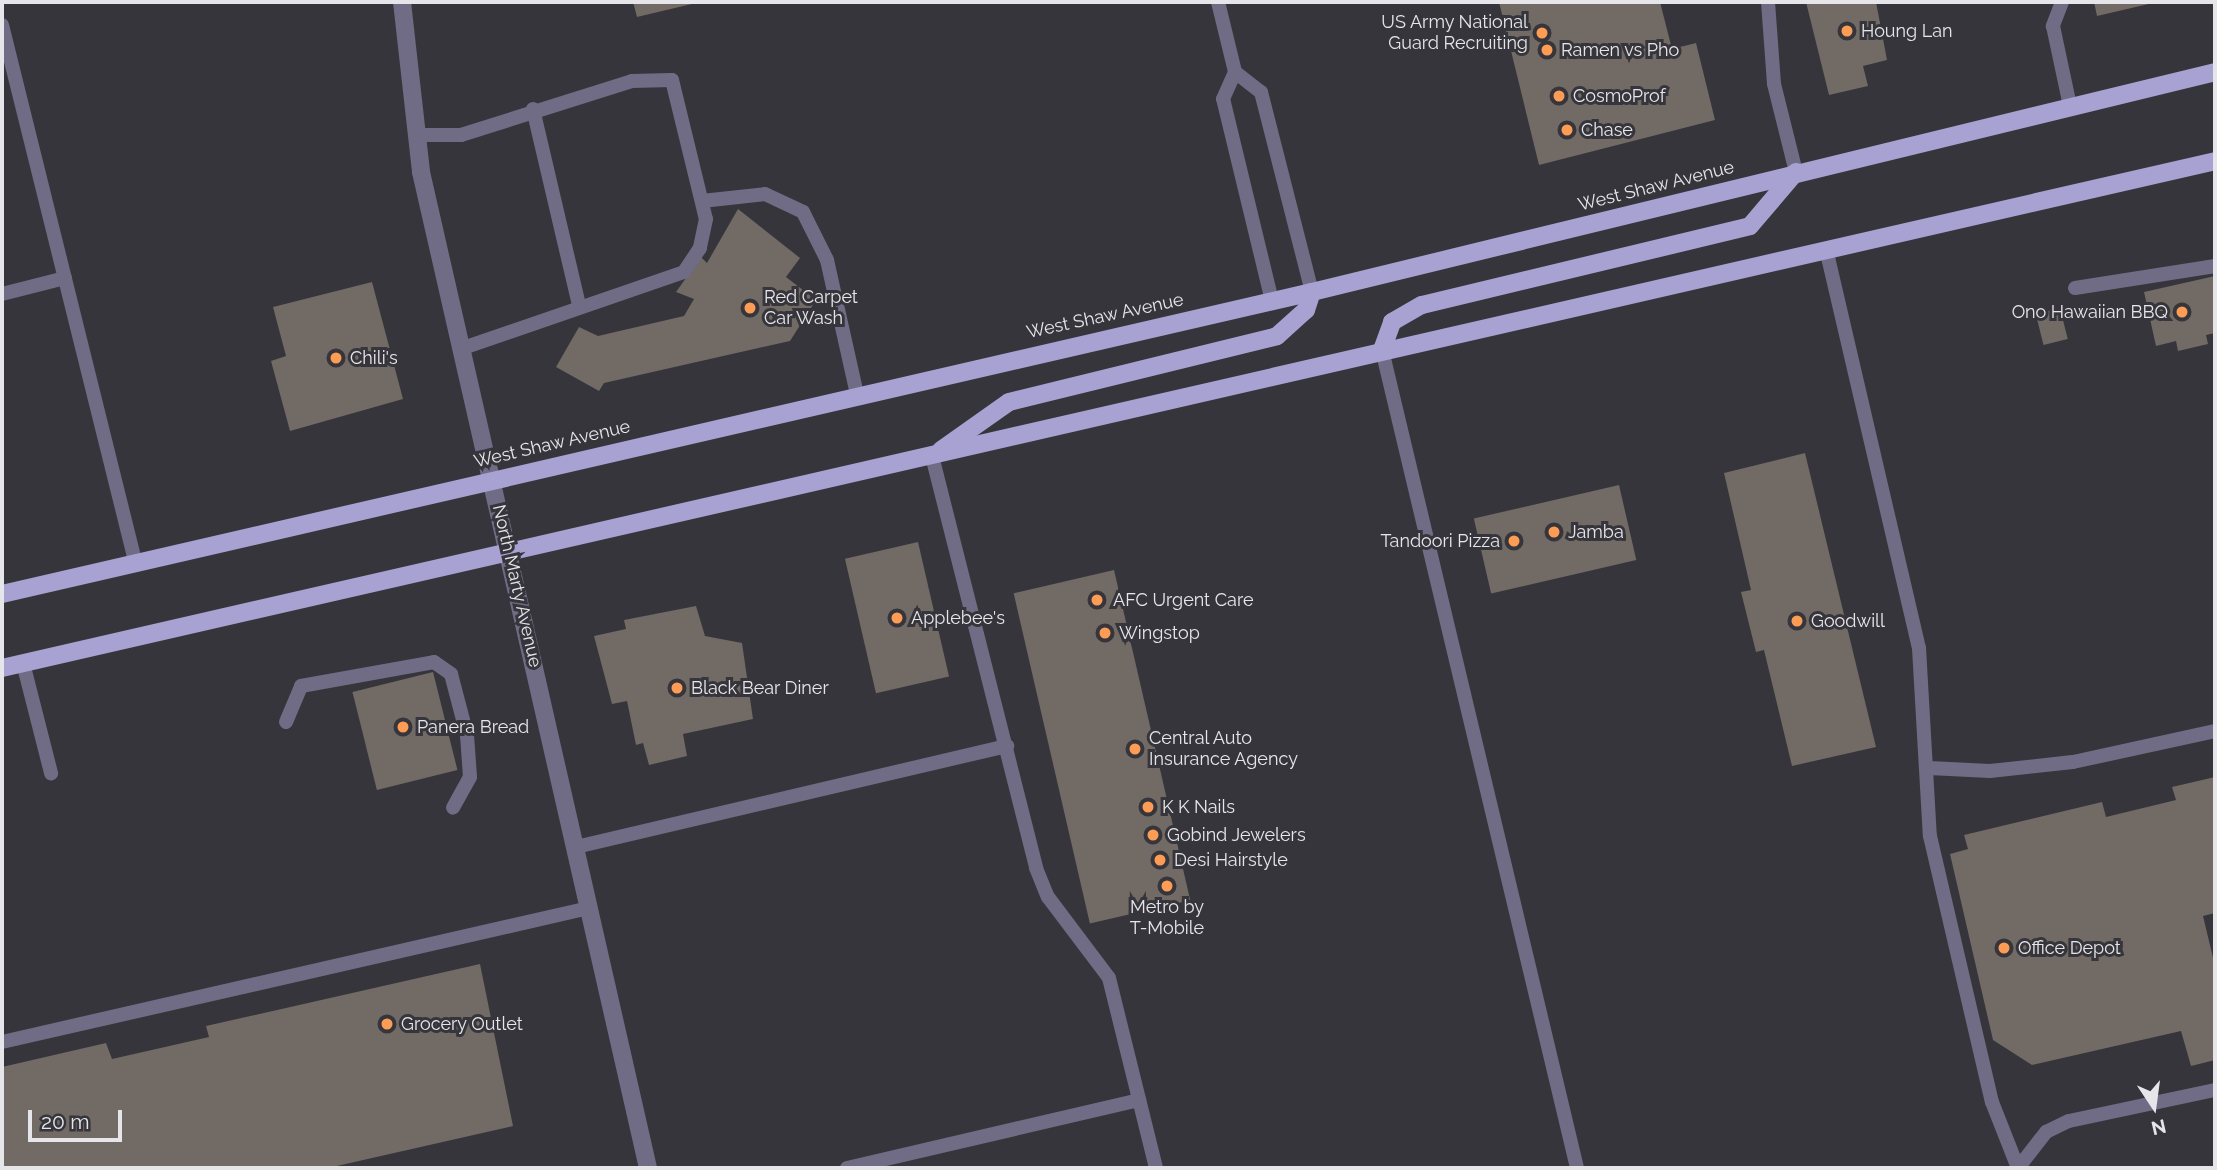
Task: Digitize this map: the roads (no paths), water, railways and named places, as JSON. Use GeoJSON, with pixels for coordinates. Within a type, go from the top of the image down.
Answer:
{"type":"FeatureCollection","features":[{"type":"Feature","properties":{"kind":"main road","name":"West Shaw Avenue"},"geometry":{"type":"LineString","coordinates":[[2,594],[858,394],[1312,292],[2215,72]]}},
{"type":"Feature","properties":{"kind":"main road"},"geometry":{"type":"LineString","coordinates":[[2,668],[508,550],[932,456],[1382,350],[1827,253],[2215,161]]}},
{"type":"Feature","properties":{"kind":"main road"},"geometry":{"type":"LineString","coordinates":[[1382,350],[1392,322],[1422,305],[1750,226],[1796,172]]}},
{"type":"Feature","properties":{"kind":"main road"},"geometry":{"type":"LineString","coordinates":[[932,456],[1009,402],[1277,336],[1306,310],[1312,292]]}},
{"type":"Feature","properties":{"kind":"street","name":"North Marty Avenue"},"geometry":{"type":"LineString","coordinates":[[402,2],[416,135],[648,1168]]}},
{"type":"Feature","properties":{"kind":"lane"},"geometry":{"type":"LineString","coordinates":[[1218,2],[1235,72],[1223,99],[1272,301]]}},
{"type":"Feature","properties":{"kind":"lane"},"geometry":{"type":"LineString","coordinates":[[1768,2],[1774,84],[1796,172]]}},
{"type":"Feature","properties":{"kind":"lane"},"geometry":{"type":"LineString","coordinates":[[2062,2],[2053,26],[2070,106]]}},
{"type":"Feature","properties":{"kind":"lane"},"geometry":{"type":"LineString","coordinates":[[2,24],[135,561]]}},
{"type":"Feature","properties":{"kind":"lane"},"geometry":{"type":"LineString","coordinates":[[1235,72],[1261,92],[1312,292]]}},
{"type":"Feature","properties":{"kind":"lane"},"geometry":{"type":"LineString","coordinates":[[416,135],[461,135],[533,108],[632,81],[671,80],[706,219],[701,248],[684,272],[579,305],[463,348]]}},
{"type":"Feature","properties":{"kind":"lane"},"geometry":{"type":"LineString","coordinates":[[533,108],[579,305]]}},
{"type":"Feature","properties":{"kind":"lane"},"geometry":{"type":"LineString","coordinates":[[702,201],[765,194],[803,212],[827,260],[858,394]]}},
{"type":"Feature","properties":{"kind":"lane"},"geometry":{"type":"LineString","coordinates":[[1827,253],[1919,648],[1929,768],[1930,836],[1992,1102],[2018,1168]]}},
{"type":"Feature","properties":{"kind":"lane"},"geometry":{"type":"LineString","coordinates":[[2075,288],[2215,266]]}},
{"type":"Feature","properties":{"kind":"lane"},"geometry":{"type":"LineString","coordinates":[[2,294],[65,278]]}},
{"type":"Feature","properties":{"kind":"lane"},"geometry":{"type":"LineString","coordinates":[[1382,350],[1577,1168]]}},
{"type":"Feature","properties":{"kind":"lane"},"geometry":{"type":"LineString","coordinates":[[932,456],[1036,868],[1048,897],[1109,978],[1156,1168]]}},
{"type":"Feature","properties":{"kind":"lane"},"geometry":{"type":"LineString","coordinates":[[286,722],[301,686],[434,662],[451,674],[467,735],[470,778],[453,808]]}},
{"type":"Feature","properties":{"kind":"lane"},"geometry":{"type":"LineString","coordinates":[[23,663],[51,773]]}},
{"type":"Feature","properties":{"kind":"lane"},"geometry":{"type":"LineString","coordinates":[[1929,768],[1990,771],[2073,762],[2215,731]]}},
{"type":"Feature","properties":{"kind":"lane"},"geometry":{"type":"LineString","coordinates":[[576,847],[1007,746]]}},
{"type":"Feature","properties":{"kind":"lane"},"geometry":{"type":"LineString","coordinates":[[2,1042],[589,908]]}},
{"type":"Feature","properties":{"kind":"lane"},"geometry":{"type":"LineString","coordinates":[[2018,1168],[2046,1132],[2069,1121],[2215,1090]]}},
{"type":"Feature","properties":{"kind":"lane"},"geometry":{"type":"LineString","coordinates":[[847,1168],[1139,1100]]}},
{"type":"Feature","properties":{"kind":"place","name":"Houng Lan"},"geometry":{"type":"Point","coordinates":[1847,31]}},
{"type":"Feature","properties":{"kind":"place","name":"US Army National Guard Recruiting"},"geometry":{"type":"Point","coordinates":[1542,33]}},
{"type":"Feature","properties":{"kind":"place","name":"Ramen vs Pho"},"geometry":{"type":"Point","coordinates":[1547,50]}},
{"type":"Feature","properties":{"kind":"place","name":"CosmoProf"},"geometry":{"type":"Point","coordinates":[1559,96]}},
{"type":"Feature","properties":{"kind":"place","name":"Chase"},"geometry":{"type":"Point","coordinates":[1567,130]}},
{"type":"Feature","properties":{"kind":"place","name":"Red Carpet Car Wash"},"geometry":{"type":"Point","coordinates":[750,308]}},
{"type":"Feature","properties":{"kind":"place","name":"Ono Hawaiian BBQ"},"geometry":{"type":"Point","coordinates":[2182,312]}},
{"type":"Feature","properties":{"kind":"place","name":"Chili's"},"geometry":{"type":"Point","coordinates":[336,358]}},
{"type":"Feature","properties":{"kind":"place","name":"Jamba"},"geometry":{"type":"Point","coordinates":[1554,532]}},
{"type":"Feature","properties":{"kind":"place","name":"Tandoori Pizza"},"geometry":{"type":"Point","coordinates":[1514,541]}},
{"type":"Feature","properties":{"kind":"place","name":"AFC Urgent Care"},"geometry":{"type":"Point","coordinates":[1097,600]}},
{"type":"Feature","properties":{"kind":"place","name":"Applebee's"},"geometry":{"type":"Point","coordinates":[897,618]}},
{"type":"Feature","properties":{"kind":"place","name":"Goodwill"},"geometry":{"type":"Point","coordinates":[1797,621]}},
{"type":"Feature","properties":{"kind":"place","name":"Wingstop"},"geometry":{"type":"Point","coordinates":[1105,633]}},
{"type":"Feature","properties":{"kind":"place","name":"Black Bear Diner"},"geometry":{"type":"Point","coordinates":[677,688]}},
{"type":"Feature","properties":{"kind":"place","name":"Panera Bread"},"geometry":{"type":"Point","coordinates":[403,727]}},
{"type":"Feature","properties":{"kind":"place","name":"Central Auto Insurance Agency"},"geometry":{"type":"Point","coordinates":[1135,749]}},
{"type":"Feature","properties":{"kind":"place","name":"K K Nails"},"geometry":{"type":"Point","coordinates":[1148,807]}},
{"type":"Feature","properties":{"kind":"place","name":"Gobind Jewelers"},"geometry":{"type":"Point","coordinates":[1153,835]}},
{"type":"Feature","properties":{"kind":"place","name":"Desi Hairstyle"},"geometry":{"type":"Point","coordinates":[1160,860]}},
{"type":"Feature","properties":{"kind":"place","name":"Metro by T-Mobile"},"geometry":{"type":"Point","coordinates":[1167,886]}},
{"type":"Feature","properties":{"kind":"place","name":"Office Depot"},"geometry":{"type":"Point","coordinates":[2004,948]}},
{"type":"Feature","properties":{"kind":"place","name":"Grocery Outlet"},"geometry":{"type":"Point","coordinates":[387,1024]}}]}
